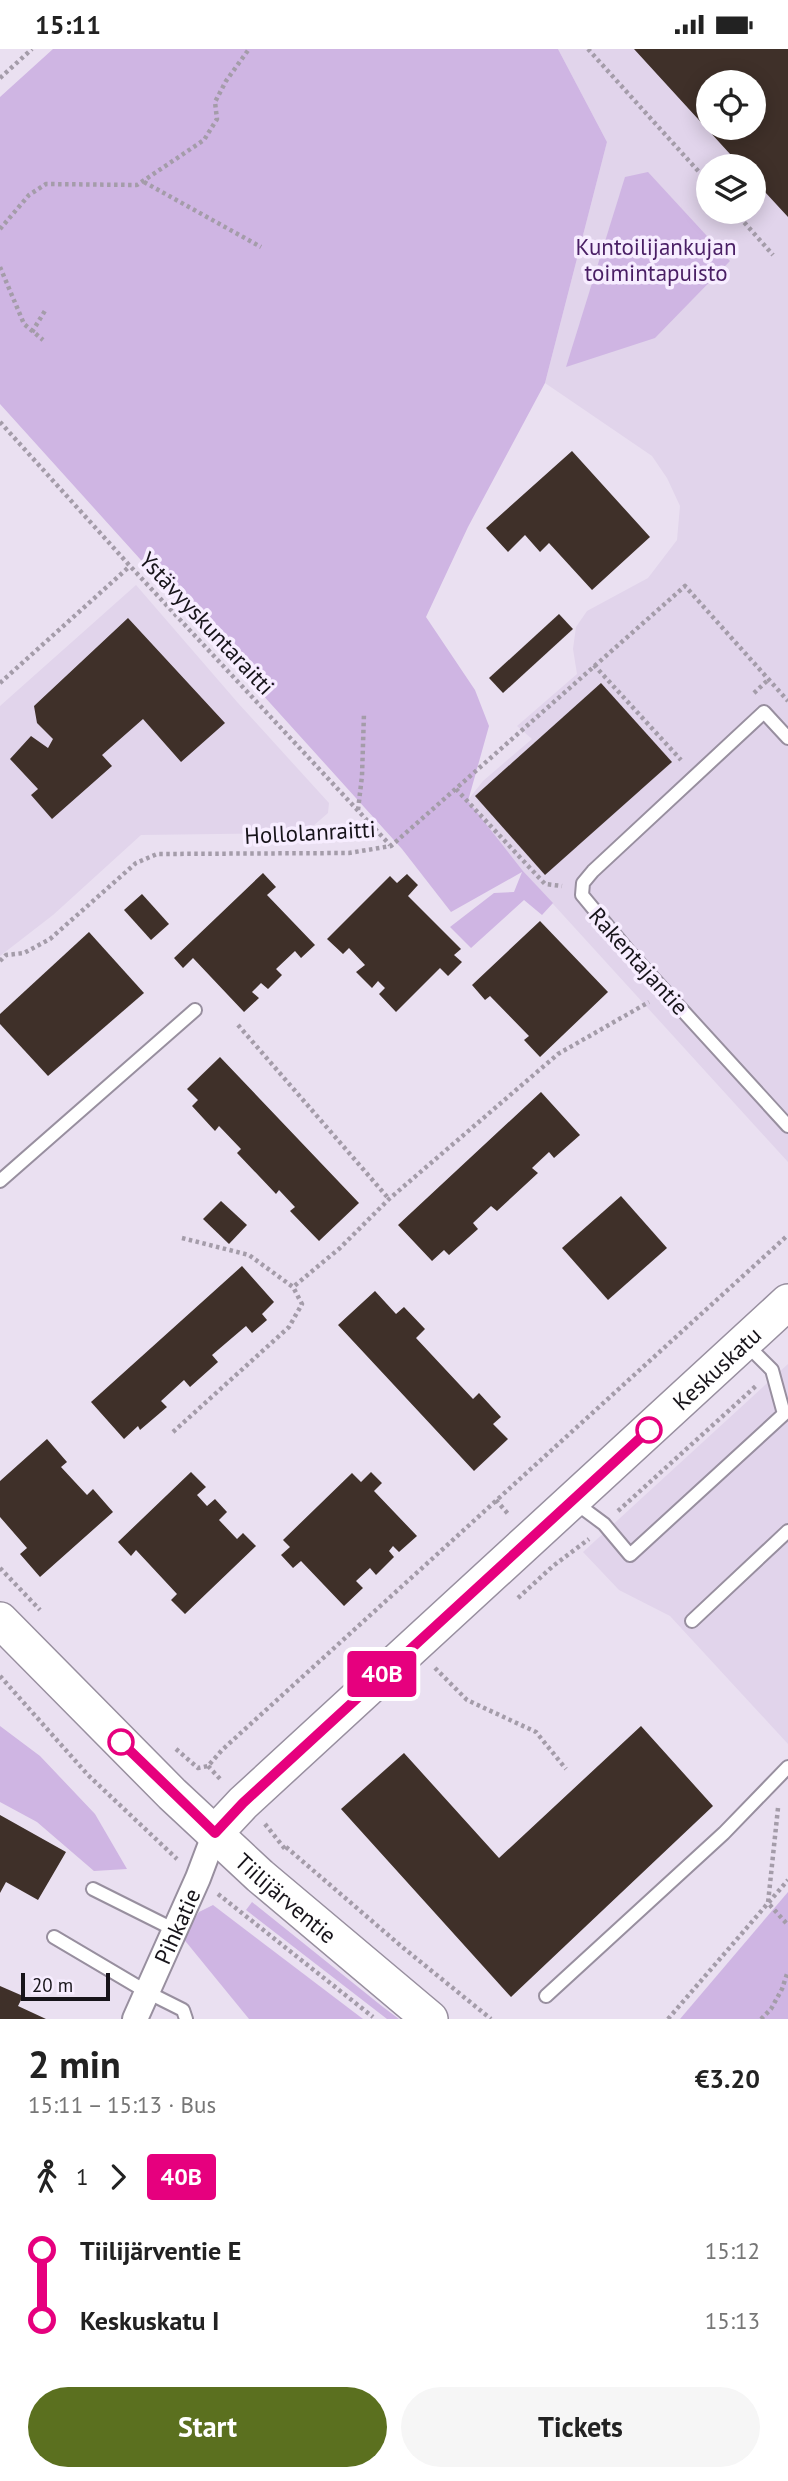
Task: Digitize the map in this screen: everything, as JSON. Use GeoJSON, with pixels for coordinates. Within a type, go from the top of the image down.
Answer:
{"type":"FeatureCollection","features":[{"type":"Feature","properties":{"kind":"main road","name":"Keskuskatu"},"geometry":{"type":"LineString","coordinates":[[215,1833],[243,1803],[519,1547],[573,1501],[788,1302]]}},
{"type":"Feature","properties":{"kind":"main road","name":"Tiilijärventie"},"geometry":{"type":"LineString","coordinates":[[0,1620],[172,1794],[260,1876],[430,2019]]}},
{"type":"Feature","properties":{"kind":"street","name":"Pihkatie"},"geometry":{"type":"LineString","coordinates":[[135,2019],[215,1833]]}},
{"type":"Feature","properties":{"kind":"lane","name":"Rakentajantie"},"geometry":{"type":"LineString","coordinates":[[788,738],[764,712],[593,871],[583,883],[582,895],[631,954],[788,1126]]}},
{"type":"Feature","properties":{"kind":"lane"},"geometry":{"type":"LineString","coordinates":[[0,1181],[195,1010]]}},
{"type":"Feature","properties":{"kind":"lane"},"geometry":{"type":"LineString","coordinates":[[573,1501],[604,1524],[630,1555],[786,1417],[772,1370],[744,1342]]}},
{"type":"Feature","properties":{"kind":"lane"},"geometry":{"type":"LineString","coordinates":[[692,1621],[788,1531]]}},
{"type":"Feature","properties":{"kind":"lane"},"geometry":{"type":"LineString","coordinates":[[545,1996],[724,1833],[784,1771]]}},
{"type":"Feature","properties":{"kind":"lane"},"geometry":{"type":"LineString","coordinates":[[93,1889],[175,1930]]}},
{"type":"Feature","properties":{"kind":"lane"},"geometry":{"type":"LineString","coordinates":[[54,1937],[183,2010],[186,2019]]}},
{"type":"Feature","properties":{"kind":"path"},"geometry":{"type":"LineString","coordinates":[[0,78],[32,49]]}},
{"type":"Feature","properties":{"kind":"path"},"geometry":{"type":"LineString","coordinates":[[0,229],[29,195],[46,184],[137,185],[204,140],[217,119],[215,102],[249,49]]}},
{"type":"Feature","properties":{"kind":"path"},"geometry":{"type":"LineString","coordinates":[[588,49],[696,169]]}},
{"type":"Feature","properties":{"kind":"path"},"geometry":{"type":"LineString","coordinates":[[144,182],[261,247]]}},
{"type":"Feature","properties":{"kind":"path"},"geometry":{"type":"LineString","coordinates":[[746,224],[773,255]]}},
{"type":"Feature","properties":{"kind":"path"},"geometry":{"type":"LineString","coordinates":[[0,267],[24,324],[43,340]]}},
{"type":"Feature","properties":{"kind":"path"},"geometry":{"type":"LineString","coordinates":[[32,332],[46,309]]}},
{"type":"Feature","properties":{"kind":"path","name":"Ystävyyskuntaraitti"},"geometry":{"type":"LineString","coordinates":[[0,422],[391,846]]}},
{"type":"Feature","properties":{"kind":"path"},"geometry":{"type":"LineString","coordinates":[[0,683],[130,566]]}},
{"type":"Feature","properties":{"kind":"path","name":"Hollolanraitti"},"geometry":{"type":"LineString","coordinates":[[0,961],[6,955],[24,953],[50,939],[136,863],[157,854],[349,853],[391,846],[685,586],[769,679]]}},
{"type":"Feature","properties":{"kind":"path"},"geometry":{"type":"LineString","coordinates":[[594,665],[681,760],[672,769]]}},
{"type":"Feature","properties":{"kind":"path"},"geometry":{"type":"LineString","coordinates":[[751,697],[769,679],[788,701]]}},
{"type":"Feature","properties":{"kind":"path"},"geometry":{"type":"LineString","coordinates":[[358,810],[362,776],[363,713]]}},
{"type":"Feature","properties":{"kind":"path"},"geometry":{"type":"LineString","coordinates":[[456,789],[545,884],[562,886]]}},
{"type":"Feature","properties":{"kind":"path"},"geometry":{"type":"LineString","coordinates":[[565,876],[562,886],[565,897]]}},
{"type":"Feature","properties":{"kind":"path"},"geometry":{"type":"LineString","coordinates":[[293,1287],[340,1248],[389,1199],[558,1055],[653,1000]]}},
{"type":"Feature","properties":{"kind":"path"},"geometry":{"type":"LineString","coordinates":[[238,1025],[389,1199]]}},
{"type":"Feature","properties":{"kind":"path"},"geometry":{"type":"LineString","coordinates":[[167,1741],[198,1767],[208,1766],[222,1750],[788,1235]]}},
{"type":"Feature","properties":{"kind":"path"},"geometry":{"type":"LineString","coordinates":[[173,1432],[289,1327],[302,1304],[293,1287],[249,1255],[182,1238]]}},
{"type":"Feature","properties":{"kind":"path"},"geometry":{"type":"LineString","coordinates":[[515,1601],[604,1524],[772,1370]]}},
{"type":"Feature","properties":{"kind":"path"},"geometry":{"type":"LineString","coordinates":[[0,1568],[46,1616]]}},
{"type":"Feature","properties":{"kind":"path"},"geometry":{"type":"LineString","coordinates":[[435,1667],[467,1700],[536,1732],[566,1769]]}},
{"type":"Feature","properties":{"kind":"path"},"geometry":{"type":"LineString","coordinates":[[784,1771],[768,1903],[788,1925]]}},
{"type":"Feature","properties":{"kind":"path"},"geometry":{"type":"LineString","coordinates":[[286,1847],[491,2019]]}},
{"type":"Feature","properties":{"kind":"path"},"geometry":{"type":"LineString","coordinates":[[668,2019],[788,1880]]}},
{"type":"Feature","properties":{"kind":"path"},"geometry":{"type":"LineString","coordinates":[[761,2019],[771,2009],[788,1971]]}},
{"type":"Feature","properties":{"kind":"shaded area"},"geometry":{"type":"Polygon","coordinates":[[[558,49],[788,49],[788,1162],[523,871],[467,801],[483,781],[532,739],[517,726],[577,674],[573,649],[576,627],[587,611],[648,578],[677,540],[680,506],[667,478],[652,456],[545,383],[607,142],[558,49]]]}},
{"type":"Feature","properties":{"kind":"shaded area"},"geometry":{"type":"Polygon","coordinates":[[[136,585],[329,803],[328,813],[305,833],[141,835],[53,915],[0,956],[0,706],[136,585]]]}},
{"type":"Feature","properties":{"kind":"shaded area"},"geometry":{"type":"Polygon","coordinates":[[[788,1364],[788,1744],[670,1616],[619,1590],[583,1552],[788,1364]]]}},
{"type":"Feature","properties":{"kind":"green space"},"geometry":{"type":"Polygon","coordinates":[[[53,49],[558,49],[607,142],[545,383],[468,527],[426,617],[475,690],[489,726],[468,801],[523,871],[553,903],[542,915],[524,900],[471,948],[450,927],[494,893],[514,892],[522,872],[451,912],[402,849],[0,404],[0,97],[53,49]]]}},
{"type":"Feature","properties":{"kind":"green space","name":"Kuntoilijankujan toimintapuisto"},"geometry":{"type":"Polygon","coordinates":[[[648,172],[730,261],[655,338],[566,367],[625,177],[648,172]]]}},
{"type":"Feature","properties":{"kind":"green space"},"geometry":{"type":"Polygon","coordinates":[[[0,1726],[40,1756],[95,1814],[127,1869],[94,1871],[37,1822],[0,1802],[0,1726]]]}},
{"type":"Feature","properties":{"kind":"green space"},"geometry":{"type":"Polygon","coordinates":[[[788,1892],[788,2019],[680,2019],[788,1892]]]}},
{"type":"Feature","properties":{"kind":"green space"},"geometry":{"type":"Polygon","coordinates":[[[252,1902],[399,2019],[387,2019],[246,1910],[252,1902]]]}},
{"type":"Feature","properties":{"kind":"green space"},"geometry":{"type":"Polygon","coordinates":[[[213,1905],[363,2019],[249,2019],[182,1937],[199,1912],[213,1905]]]}},
{"type":"Feature","properties":{"kind":"building"},"geometry":{"type":"Polygon","coordinates":[[[634,49],[788,49],[788,217],[766,193],[766,154],[730,154],[717,140],[766,140],[766,70],[696,70],[696,117],[634,49]]]}},
{"type":"Feature","properties":{"kind":"building"},"geometry":{"type":"Polygon","coordinates":[[[572,451],[650,537],[592,590],[549,543],[540,552],[525,535],[508,552],[486,528],[572,451]]]}},
{"type":"Feature","properties":{"kind":"building"},"geometry":{"type":"Polygon","coordinates":[[[559,614],[573,629],[503,693],[489,678],[559,614]]]}},
{"type":"Feature","properties":{"kind":"building"},"geometry":{"type":"Polygon","coordinates":[[[128,618],[225,723],[181,762],[143,719],[102,755],[112,766],[52,819],[31,795],[38,789],[10,759],[31,736],[48,748],[53,739],[37,723],[34,706],[128,618]]]}},
{"type":"Feature","properties":{"kind":"building"},"geometry":{"type":"Polygon","coordinates":[[[601,683],[672,762],[545,875],[475,796],[601,683]]]}},
{"type":"Feature","properties":{"kind":"building"},"geometry":{"type":"Polygon","coordinates":[[[263,873],[276,887],[267,895],[315,945],[301,958],[295,951],[276,969],[282,975],[268,989],[261,983],[252,992],[259,998],[244,1012],[193,958],[183,968],[174,958],[263,873]]]}},
{"type":"Feature","properties":{"kind":"building"},"geometry":{"type":"Polygon","coordinates":[[[407,874],[418,885],[408,896],[461,949],[454,955],[462,962],[448,976],[440,968],[396,1012],[379,994],[385,988],[378,981],[372,988],[356,972],[365,965],[349,948],[343,954],[327,939],[390,876],[397,883],[407,874]]]}},
{"type":"Feature","properties":{"kind":"building"},"geometry":{"type":"Polygon","coordinates":[[[142,894],[169,924],[151,940],[124,910],[142,894]]]}},
{"type":"Feature","properties":{"kind":"building"},"geometry":{"type":"Polygon","coordinates":[[[540,921],[608,992],[540,1057],[524,1040],[529,1036],[490,996],[485,1000],[472,985],[540,921]]]}},
{"type":"Feature","properties":{"kind":"building"},"geometry":{"type":"Polygon","coordinates":[[[89,932],[144,993],[48,1076],[0,1024],[0,1014],[89,932]]]}},
{"type":"Feature","properties":{"kind":"building"},"geometry":{"type":"Polygon","coordinates":[[[220,1057],[359,1203],[319,1241],[290,1211],[295,1207],[279,1190],[276,1194],[237,1153],[241,1149],[219,1126],[215,1131],[192,1106],[198,1100],[187,1089],[220,1057]]]}},
{"type":"Feature","properties":{"kind":"building"},"geometry":{"type":"Polygon","coordinates":[[[541,1092],[580,1135],[554,1158],[549,1152],[532,1168],[538,1173],[497,1211],[491,1206],[473,1223],[478,1229],[449,1255],[444,1250],[432,1261],[398,1225],[541,1092]]]}},
{"type":"Feature","properties":{"kind":"building"},"geometry":{"type":"Polygon","coordinates":[[[621,1196],[667,1248],[608,1300],[562,1248],[621,1196]]]}},
{"type":"Feature","properties":{"kind":"building"},"geometry":{"type":"Polygon","coordinates":[[[221,1201],[247,1225],[229,1244],[203,1219],[221,1201]]]}},
{"type":"Feature","properties":{"kind":"building"},"geometry":{"type":"Polygon","coordinates":[[[242,1266],[274,1302],[262,1314],[267,1320],[252,1333],[246,1326],[212,1355],[218,1362],[190,1387],[184,1380],[161,1401],[167,1407],[140,1430],[138,1426],[124,1439],[91,1402],[242,1266]]]}},
{"type":"Feature","properties":{"kind":"building"},"geometry":{"type":"Polygon","coordinates":[[[375,1291],[396,1314],[404,1307],[425,1329],[416,1338],[473,1399],[479,1393],[501,1417],[493,1424],[508,1439],[474,1471],[338,1325],[375,1291]]]}},
{"type":"Feature","properties":{"kind":"building"},"geometry":{"type":"Polygon","coordinates":[[[47,1439],[67,1462],[61,1467],[87,1495],[93,1489],[113,1512],[40,1577],[20,1554],[27,1548],[0,1517],[0,1481],[47,1439]]]}},
{"type":"Feature","properties":{"kind":"building"},"geometry":{"type":"Polygon","coordinates":[[[191,1472],[206,1487],[197,1495],[207,1506],[215,1499],[227,1512],[219,1520],[237,1539],[243,1533],[256,1546],[185,1614],[171,1600],[177,1594],[136,1550],[131,1556],[118,1542],[191,1472]]]}},
{"type":"Feature","properties":{"kind":"building"},"geometry":{"type":"Polygon","coordinates":[[[371,1472],[382,1483],[374,1491],[417,1536],[399,1552],[393,1546],[389,1551],[394,1557],[376,1575],[370,1568],[356,1581],[363,1588],[344,1606],[301,1561],[293,1568],[281,1555],[290,1547],[283,1540],[352,1473],[361,1482],[371,1472]]]}},
{"type":"Feature","properties":{"kind":"building"},"geometry":{"type":"Polygon","coordinates":[[[641,1726],[713,1806],[511,1997],[341,1809],[404,1753],[499,1858],[641,1726]]]}},
{"type":"Feature","properties":{"kind":"building"},"geometry":{"type":"Polygon","coordinates":[[[0,1815],[66,1852],[38,1900],[6,1882],[0,1893],[0,1815]]]}},
{"type":"Feature","properties":{"kind":"building"},"geometry":{"type":"Polygon","coordinates":[[[0,1986],[23,1996],[18,2006],[46,2019],[0,2019],[0,1986]]]}},
{"type":"Feature","properties":{"kind":"bus line","name":"40B"},"geometry":{"type":"LineString","coordinates":[[121,1742],[215,1833],[243,1803],[649,1430]]}}]}
